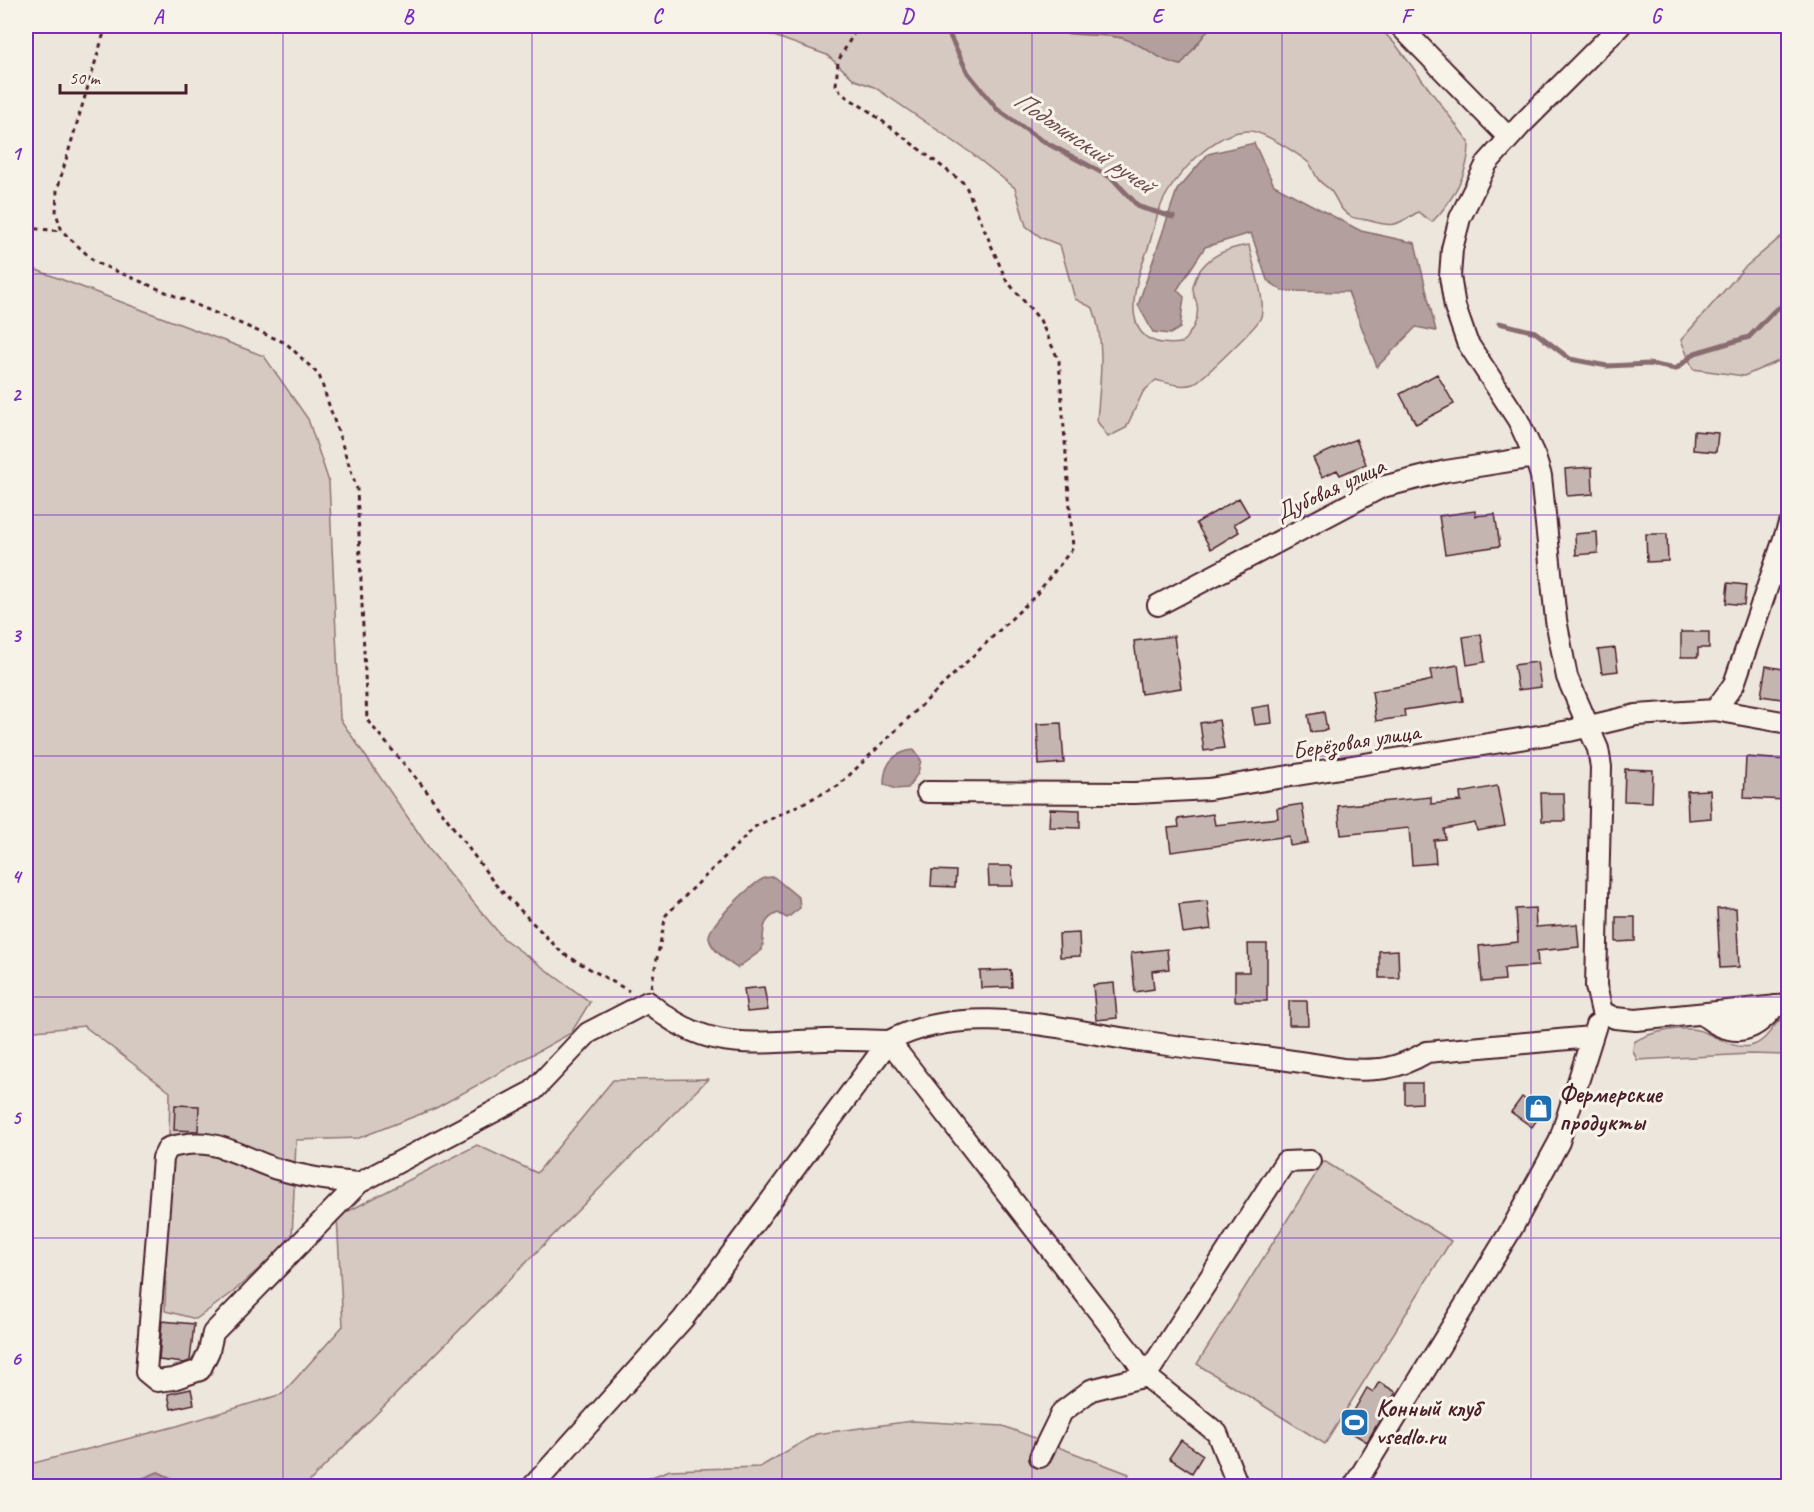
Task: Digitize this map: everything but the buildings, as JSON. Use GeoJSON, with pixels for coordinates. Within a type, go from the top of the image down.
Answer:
{"type":"FeatureCollection","features":[{"type":"Feature","properties":{"kind":"street"},"geometry":{"type":"LineString","coordinates":[[1400,26],[1509,138]]}},
{"type":"Feature","properties":{"kind":"street"},"geometry":{"type":"LineString","coordinates":[[1354,1486],[1511,1230],[1559,1142],[1591,1036],[1602,1012],[1596,986],[1601,767],[1598,749],[1567,678],[1556,620],[1541,476],[1535,456],[1518,420],[1467,342],[1455,307],[1450,276],[1452,249],[1460,218],[1487,163],[1620,26]]}},
{"type":"Feature","properties":{"kind":"street","name":"Дубовая улица"},"geometry":{"type":"LineString","coordinates":[[1158,605],[1382,487],[1446,471],[1535,456]]}},
{"type":"Feature","properties":{"kind":"street"},"geometry":{"type":"LineString","coordinates":[[1714,710],[1734,684],[1788,527]]}},
{"type":"Feature","properties":{"kind":"street","name":"Берёзовая улица"},"geometry":{"type":"LineString","coordinates":[[927,792],[1135,793],[1209,789],[1295,777],[1588,728],[1636,715],[1714,710],[1788,723]]}},
{"type":"Feature","properties":{"kind":"street"},"geometry":{"type":"LineString","coordinates":[[359,1184],[314,1179],[276,1168],[235,1150],[207,1142],[187,1142],[168,1148],[163,1158],[146,1372],[157,1381],[173,1379],[200,1370],[209,1351],[213,1333],[359,1184],[533,1090],[588,1033],[648,1002],[670,1021],[709,1038],[753,1044],[826,1040],[889,1041]]}},
{"type":"Feature","properties":{"kind":"street"},"geometry":{"type":"LineString","coordinates":[[1602,1012],[1615,1018],[1636,1020],[1782,1005]]}},
{"type":"Feature","properties":{"kind":"street"},"geometry":{"type":"LineString","coordinates":[[533,1486],[682,1319],[889,1041],[913,1029],[955,1021],[1009,1021],[1065,1027],[1138,1041],[1342,1069],[1376,1071],[1404,1066],[1427,1053],[1591,1036]]}},
{"type":"Feature","properties":{"kind":"street"},"geometry":{"type":"LineString","coordinates":[[889,1041],[1134,1357],[1146,1376],[1217,1433],[1238,1486]]}},
{"type":"Feature","properties":{"kind":"street"},"geometry":{"type":"LineString","coordinates":[[1040,1457],[1062,1412],[1091,1390],[1146,1376],[1285,1162],[1310,1161]]}},
{"type":"Feature","properties":{"kind":"path"},"geometry":{"type":"LineString","coordinates":[[106,26],[57,190],[56,213],[62,231],[94,262],[286,343],[319,375],[357,489],[367,720],[425,789],[495,884],[562,953],[648,1002],[666,915],[756,826],[838,786],[1035,596],[1073,548],[1059,361],[1040,320],[1006,280],[965,184],[869,111],[842,94],[836,86],[838,61],[858,26]]}},
{"type":"Feature","properties":{"kind":"path"},"geometry":{"type":"LineString","coordinates":[[26,228],[62,231]]}},
{"type":"Feature","properties":{"kind":"shaded area"},"geometry":{"type":"Polygon","coordinates":[[[746,26],[1044,26],[1062,32],[1122,38],[1181,65],[1211,26],[1378,26],[1396,45],[1469,142],[1469,153],[1463,175],[1453,196],[1432,222],[1418,212],[1404,221],[1393,224],[1356,218],[1346,214],[1331,191],[1319,181],[1309,163],[1272,139],[1256,132],[1237,132],[1224,137],[1198,156],[1176,180],[1162,203],[1141,267],[1134,300],[1134,315],[1139,328],[1147,338],[1161,343],[1182,343],[1196,321],[1198,310],[1193,287],[1201,269],[1222,252],[1249,245],[1261,293],[1260,319],[1228,353],[1193,384],[1179,385],[1156,380],[1143,392],[1126,428],[1108,437],[1097,421],[1101,350],[1093,308],[1075,299],[1060,245],[1042,238],[1026,226],[1015,188],[971,153],[874,87],[855,80],[827,55],[746,26]]]}},
{"type":"Feature","properties":{"kind":"shaded area"},"geometry":{"type":"Polygon","coordinates":[[[1044,26],[1211,26],[1181,65],[1122,38],[1061,33],[1044,26]]]}},
{"type":"Feature","properties":{"kind":"shaded area"},"geometry":{"type":"Polygon","coordinates":[[[1254,143],[1274,185],[1361,231],[1415,243],[1436,331],[1416,327],[1377,367],[1348,292],[1283,291],[1267,280],[1251,233],[1205,247],[1177,290],[1184,297],[1180,328],[1170,334],[1153,332],[1138,305],[1177,190],[1208,154],[1254,143]]]}},
{"type":"Feature","properties":{"kind":"shaded area"},"geometry":{"type":"Polygon","coordinates":[[[1788,231],[1788,357],[1744,376],[1693,369],[1681,340],[1744,268],[1788,231]]]}},
{"type":"Feature","properties":{"kind":"shaded area"},"geometry":{"type":"Polygon","coordinates":[[[26,266],[264,356],[308,419],[329,482],[340,719],[433,854],[504,939],[590,1002],[571,1033],[436,1108],[359,1138],[296,1140],[292,1239],[232,1293],[196,1319],[165,1311],[170,1092],[84,1026],[26,1032],[26,266]]]}},
{"type":"Feature","properties":{"kind":"shaded area"},"geometry":{"type":"Polygon","coordinates":[[[914,750],[921,760],[918,773],[908,788],[895,789],[884,784],[888,765],[892,760],[901,753],[914,750]]]}},
{"type":"Feature","properties":{"kind":"shaded area"},"geometry":{"type":"Polygon","coordinates":[[[774,877],[799,898],[800,908],[787,918],[778,913],[772,916],[765,924],[762,950],[737,968],[716,951],[710,942],[710,932],[732,905],[751,887],[765,878],[774,877]]]}},
{"type":"Feature","properties":{"kind":"shaded area"},"geometry":{"type":"Polygon","coordinates":[[[1788,1014],[1786,1037],[1788,1055],[1750,1054],[1637,1060],[1633,1051],[1634,1042],[1641,1038],[1679,1029],[1698,1030],[1733,1045],[1750,1046],[1762,1040],[1778,1021],[1788,1014]]]}},
{"type":"Feature","properties":{"kind":"shaded area"},"geometry":{"type":"Polygon","coordinates":[[[708,1079],[305,1486],[188,1486],[158,1472],[124,1486],[26,1486],[26,1465],[177,1426],[282,1394],[343,1326],[337,1217],[477,1145],[537,1173],[613,1080],[708,1079]]]}},
{"type":"Feature","properties":{"kind":"shaded area"},"geometry":{"type":"Polygon","coordinates":[[[1324,1161],[1451,1241],[1325,1444],[1197,1364],[1324,1161]]]}},
{"type":"Feature","properties":{"kind":"shaded area"},"geometry":{"type":"Polygon","coordinates":[[[912,1421],[1003,1426],[1129,1474],[1124,1486],[628,1486],[670,1470],[760,1467],[816,1434],[912,1421]]]}},
{"type":"Feature","properties":{"kind":"shaded area"},"geometry":{"type":"Polygon","coordinates":[[[158,1472],[188,1486],[124,1486],[158,1472]]]}},
{"type":"Feature","properties":{"kind":"waterway","name":"Подолинский ручей"},"geometry":{"type":"LineString","coordinates":[[948,32],[968,73],[998,110],[1041,140],[1112,178],[1139,207],[1173,217]]}},
{"type":"Feature","properties":{"kind":"waterway","name":"Подолинский ручей"},"geometry":{"type":"LineString","coordinates":[[1499,323],[1535,332],[1570,359],[1607,366],[1649,364],[1676,369],[1695,353],[1749,337],[1774,311],[1788,302]]}},
{"type":"Feature","properties":{"kind":"place","name":"Фермерские продукты"},"geometry":{"type":"Point","coordinates":[1538,1108]}},
{"type":"Feature","properties":{"kind":"place","name":"Конный клуб vsedlo.ru"},"geometry":{"type":"Point","coordinates":[1355,1422]}}]}
